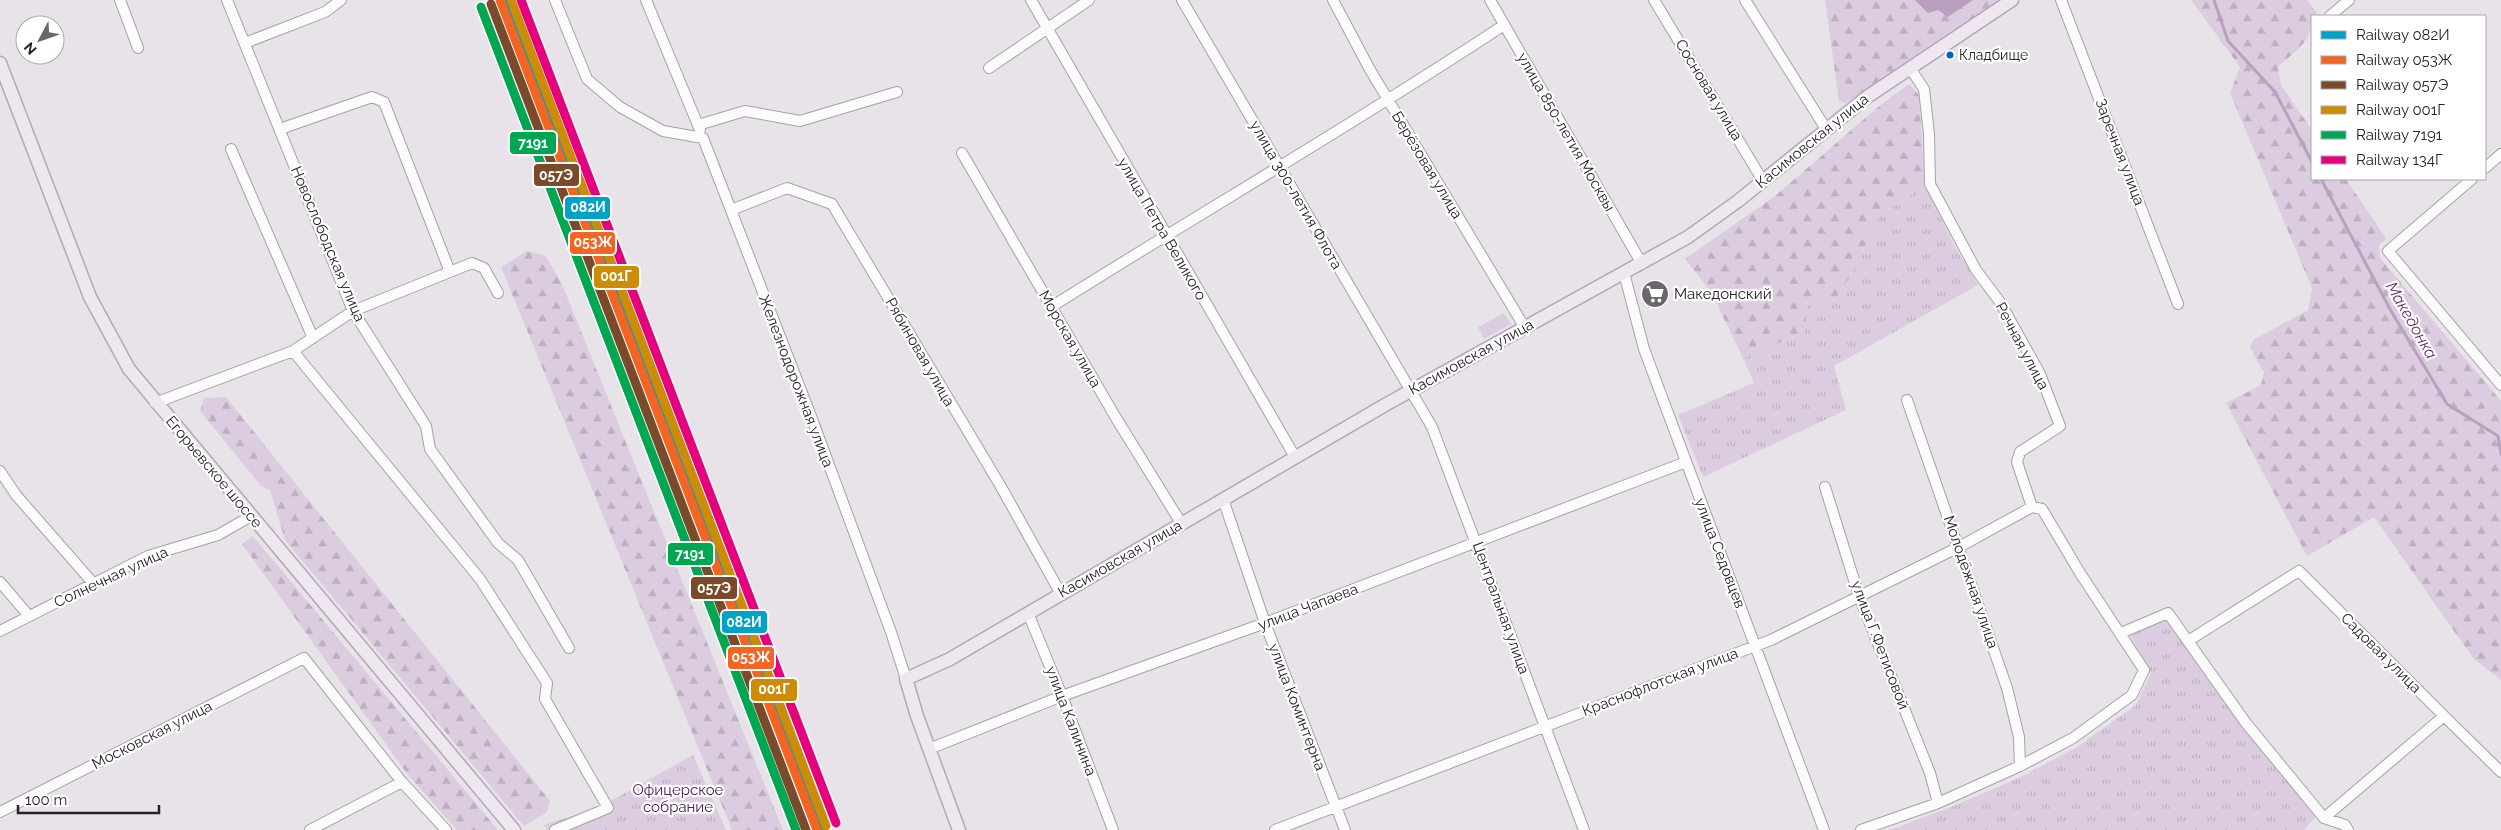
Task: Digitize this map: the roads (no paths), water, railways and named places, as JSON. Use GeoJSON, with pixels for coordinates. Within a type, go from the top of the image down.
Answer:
{"type":"FeatureCollection","features":[{"type":"Feature","properties":{"kind":"main road","name":"Касимовская улица"},"geometry":{"type":"LineString","coordinates":[[906,678],[950,659],[1411,390],[1642,264],[1706,226],[1867,97],[2012,0]]}},
{"type":"Feature","properties":{"kind":"main road","name":"Егорьевское шоссе"},"geometry":{"type":"LineString","coordinates":[[0,63],[90,297],[125,363],[155,403],[514,830]]}},
{"type":"Feature","properties":{"kind":"main road","name":"Железнодорожная улица"},"geometry":{"type":"LineString","coordinates":[[906,678],[929,750],[959,830]]}},
{"type":"Feature","properties":{"kind":"street"},"geometry":{"type":"LineString","coordinates":[[120,0],[138,48]]}},
{"type":"Feature","properties":{"kind":"street","name":"Новослободская улица"},"geometry":{"type":"LineString","coordinates":[[227,0],[353,311],[426,426],[430,449],[498,543],[518,560],[569,648]]}},
{"type":"Feature","properties":{"kind":"street"},"geometry":{"type":"LineString","coordinates":[[245,43],[325,12],[341,0]]}},
{"type":"Feature","properties":{"kind":"street"},"geometry":{"type":"LineString","coordinates":[[556,0],[587,79],[620,107],[663,131],[703,138]]}},
{"type":"Feature","properties":{"kind":"street","name":"Железнодорожная улица"},"geometry":{"type":"LineString","coordinates":[[646,0],[732,210],[891,632],[906,678]]}},
{"type":"Feature","properties":{"kind":"street","name":"улица Петра Великого"},"geometry":{"type":"LineString","coordinates":[[1031,0],[1295,457]]}},
{"type":"Feature","properties":{"kind":"street"},"geometry":{"type":"LineString","coordinates":[[989,68],[1048,30],[1089,0]]}},
{"type":"Feature","properties":{"kind":"street","name":"улица 300-летия Флота"},"geometry":{"type":"LineString","coordinates":[[1182,0],[1411,390]]}},
{"type":"Feature","properties":{"kind":"street","name":"Берёзовая улица"},"geometry":{"type":"LineString","coordinates":[[1333,0],[1389,101],[1525,328]]}},
{"type":"Feature","properties":{"kind":"street","name":"улица 850-летия Москвы"},"geometry":{"type":"LineString","coordinates":[[1490,0],[1642,264]]}},
{"type":"Feature","properties":{"kind":"street","name":"Сосновая улица"},"geometry":{"type":"LineString","coordinates":[[1654,0],[1763,180]]}},
{"type":"Feature","properties":{"kind":"street"},"geometry":{"type":"LineString","coordinates":[[1745,0],[1826,129]]}},
{"type":"Feature","properties":{"kind":"street","name":"Заречная улица"},"geometry":{"type":"LineString","coordinates":[[2061,0],[2178,304]]}},
{"type":"Feature","properties":{"kind":"street"},"geometry":{"type":"LineString","coordinates":[[2331,15],[2349,0]]}},
{"type":"Feature","properties":{"kind":"street"},"geometry":{"type":"LineString","coordinates":[[1051,307],[1279,166],[1389,101],[1504,26]]}},
{"type":"Feature","properties":{"kind":"street","name":"Речная улица"},"geometry":{"type":"LineString","coordinates":[[1910,68],[1924,89],[1929,134],[1930,184],[1976,270],[2000,302],[2040,374],[2060,426],[2020,452],[2017,462],[2032,507]]}},
{"type":"Feature","properties":{"kind":"street"},"geometry":{"type":"LineString","coordinates":[[698,125],[745,111],[800,121],[897,92]]}},
{"type":"Feature","properties":{"kind":"street"},"geometry":{"type":"LineString","coordinates":[[280,129],[372,97],[384,102],[450,272]]}},
{"type":"Feature","properties":{"kind":"street"},"geometry":{"type":"LineString","coordinates":[[231,149],[313,338]]}},
{"type":"Feature","properties":{"kind":"street","name":"Морская улица"},"geometry":{"type":"LineString","coordinates":[[962,153],[1051,307],[1181,523]]}},
{"type":"Feature","properties":{"kind":"street"},"geometry":{"type":"LineString","coordinates":[[2486,167],[2501,154]]}},
{"type":"Feature","properties":{"kind":"street"},"geometry":{"type":"LineString","coordinates":[[2471,180],[2388,251],[2501,385]]}},
{"type":"Feature","properties":{"kind":"street","name":"Рябиновая улица"},"geometry":{"type":"LineString","coordinates":[[732,210],[787,188],[832,204],[1000,485],[1061,594]]}},
{"type":"Feature","properties":{"kind":"street"},"geometry":{"type":"LineString","coordinates":[[155,403],[293,351],[353,311],[472,263],[484,268],[498,293]]}},
{"type":"Feature","properties":{"kind":"street","name":"улица Седовцев"},"geometry":{"type":"LineString","coordinates":[[1624,273],[1644,349],[1824,830]]}},
{"type":"Feature","properties":{"kind":"street"},"geometry":{"type":"LineString","coordinates":[[293,351],[480,579],[547,683],[545,698],[608,808],[555,830]]}},
{"type":"Feature","properties":{"kind":"street","name":"Центральная улица"},"geometry":{"type":"LineString","coordinates":[[1411,390],[1433,429],[1584,830]]}},
{"type":"Feature","properties":{"kind":"street","name":"Молодёжная улица"},"geometry":{"type":"LineString","coordinates":[[1907,400],[2007,688],[2019,737],[2020,766]]}},
{"type":"Feature","properties":{"kind":"street","name":"улица Чапаева"},"geometry":{"type":"LineString","coordinates":[[929,750],[1062,696],[1265,623],[1686,462]]}},
{"type":"Feature","properties":{"kind":"street"},"geometry":{"type":"LineString","coordinates":[[0,471],[16,495],[93,583]]}},
{"type":"Feature","properties":{"kind":"street","name":"улица Г.Фетисовой"},"geometry":{"type":"LineString","coordinates":[[1825,487],[1859,596],[1930,773],[1938,803]]}},
{"type":"Feature","properties":{"kind":"street","name":"улица Коминтерна"},"geometry":{"type":"LineString","coordinates":[[1223,499],[1265,623],[1345,830]]}},
{"type":"Feature","properties":{"kind":"street"},"geometry":{"type":"LineString","coordinates":[[1861,830],[1938,803],[2020,766],[2073,738],[2132,695],[2138,685],[2144,670],[2080,573],[2042,509],[2032,507]]}},
{"type":"Feature","properties":{"kind":"street","name":"Краснофлотская улица"},"geometry":{"type":"LineString","coordinates":[[1275,830],[1771,640],[1959,547],[2032,507]]}},
{"type":"Feature","properties":{"kind":"street","name":"Солнечная улица"},"geometry":{"type":"LineString","coordinates":[[0,631],[157,552],[218,535],[251,516]]}},
{"type":"Feature","properties":{"kind":"street","name":"Садовая улица"},"geometry":{"type":"LineString","coordinates":[[2188,641],[2299,571],[2444,716]]}},
{"type":"Feature","properties":{"kind":"street"},"geometry":{"type":"LineString","coordinates":[[0,582],[29,616]]}},
{"type":"Feature","properties":{"kind":"street","name":"улица Калинина"},"geometry":{"type":"LineString","coordinates":[[1028,613],[1062,696],[1112,830]]}},
{"type":"Feature","properties":{"kind":"street"},"geometry":{"type":"LineString","coordinates":[[2121,633],[2168,613],[2246,723],[2324,818],[2344,825],[2348,830]]}},
{"type":"Feature","properties":{"kind":"street","name":"Московская улица"},"geometry":{"type":"LineString","coordinates":[[0,812],[304,658],[402,782]]}},
{"type":"Feature","properties":{"kind":"street"},"geometry":{"type":"LineString","coordinates":[[2324,818],[2444,716],[2501,772]]}},
{"type":"Feature","properties":{"kind":"street"},"geometry":{"type":"LineString","coordinates":[[310,830],[402,782],[446,830]]}},
{"type":"Feature","properties":{"kind":"waterway","name":"Македонка"},"geometry":{"type":"LineString","coordinates":[[2214,0],[2228,41],[2275,92],[2311,160]]}},
{"type":"Feature","properties":{"kind":"waterway","name":"Македонка"},"geometry":{"type":"LineString","coordinates":[[2322,180],[2391,311],[2447,404],[2498,436],[2501,454]]}},
{"type":"Feature","properties":{"kind":"rail line","name":"053Ж"},"geometry":{"type":"LineString","coordinates":[[500,0],[817,830]]}},
{"type":"Feature","properties":{"kind":"rail line","name":"082И"},"geometry":{"type":"LineString","coordinates":[[509,0],[823,830]]}},
{"type":"Feature","properties":{"kind":"rail line","name":"001Г"},"geometry":{"type":"LineString","coordinates":[[511,0],[826,826]]}},
{"type":"Feature","properties":{"kind":"rail line","name":"134Г"},"geometry":{"type":"LineString","coordinates":[[521,0],[836,823]]}},
{"type":"Feature","properties":{"kind":"rail line","name":"057Э"},"geometry":{"type":"LineString","coordinates":[[491,4],[806,830]]}},
{"type":"Feature","properties":{"kind":"rail line","name":"7191"},"geometry":{"type":"LineString","coordinates":[[481,7],[796,830]]}},
{"type":"Feature","properties":{"kind":"place","name":"Кладбище"},"geometry":{"type":"Point","coordinates":[1950,55]}},
{"type":"Feature","properties":{"kind":"place","name":"Македонский"},"geometry":{"type":"Point","coordinates":[1655,294]}},
{"type":"Feature","properties":{"kind":"park label","name":"Офицерское собрание"},"geometry":{"type":"Point","coordinates":[678,798]}}]}
